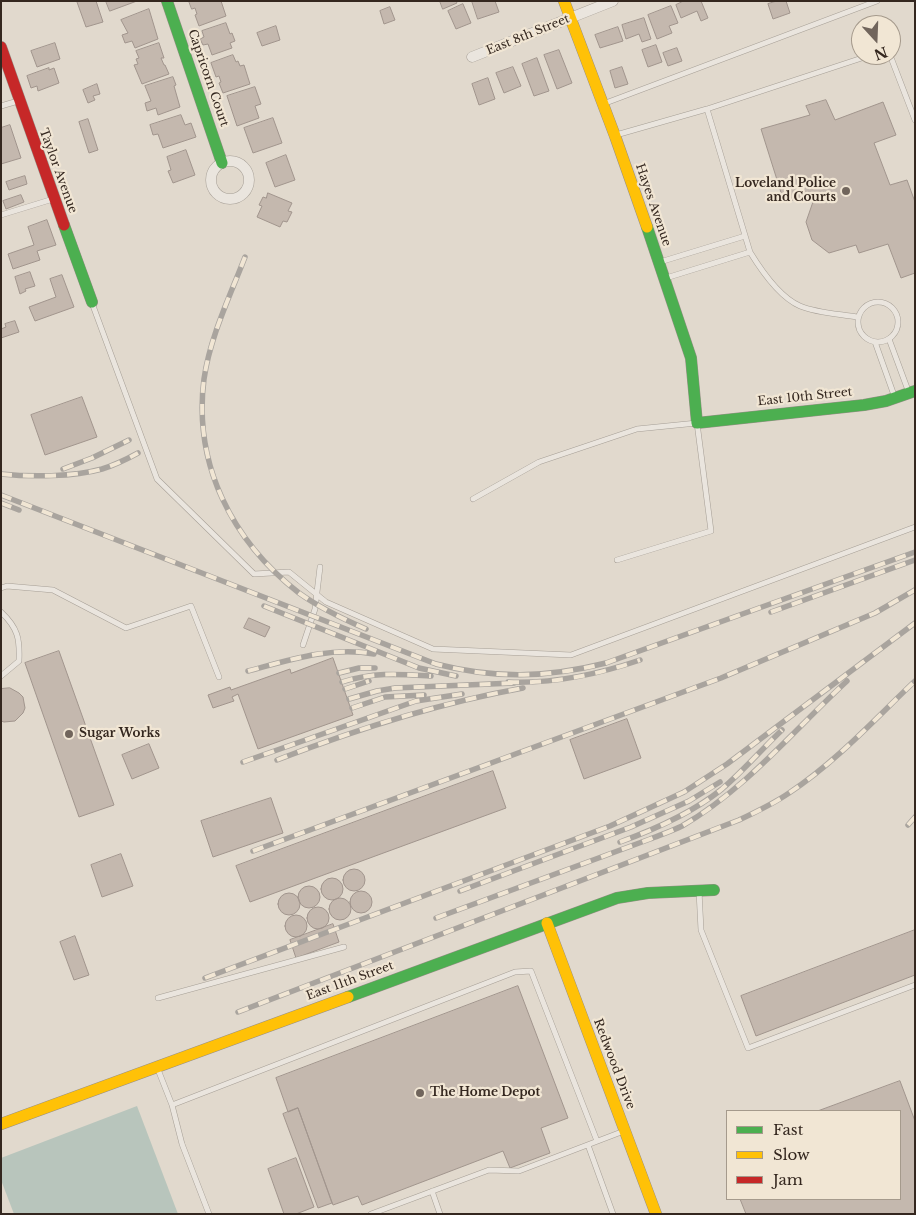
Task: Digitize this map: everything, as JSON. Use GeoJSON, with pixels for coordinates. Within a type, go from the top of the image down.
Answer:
{"type":"FeatureCollection","features":[{"type":"Feature","properties":{"kind":"street","name":"Capricorn Court"},"geometry":{"type":"LineString","coordinates":[[167,1],[222,163]]}},
{"type":"Feature","properties":{"kind":"street","name":"Hayes Avenue"},"geometry":{"type":"LineString","coordinates":[[564,1],[615,136],[691,358],[697,423]]}},
{"type":"Feature","properties":{"kind":"street","name":"East 8th Street"},"geometry":{"type":"LineString","coordinates":[[472,57],[612,1]]}},
{"type":"Feature","properties":{"kind":"street","name":"Taylor Avenue"},"geometry":{"type":"LineString","coordinates":[[1,47],[92,302]]}},
{"type":"Feature","properties":{"kind":"street","name":"East 10th Street"},"geometry":{"type":"LineString","coordinates":[[697,423],[864,405],[912,392]]}},
{"type":"Feature","properties":{"kind":"street","name":"East 11th Street"},"geometry":{"type":"LineString","coordinates":[[1,1124],[617,898],[714,890]]}},
{"type":"Feature","properties":{"kind":"street","name":"Redwood Drive"},"geometry":{"type":"LineString","coordinates":[[547,924],[656,1214]]}},
{"type":"Feature","properties":{"kind":"lane"},"geometry":{"type":"LineString","coordinates":[[603,104],[877,1]]}},
{"type":"Feature","properties":{"kind":"lane"},"geometry":{"type":"LineString","coordinates":[[615,136],[708,109],[851,62]]}},
{"type":"Feature","properties":{"kind":"lane"},"geometry":{"type":"LineString","coordinates":[[894,65],[915,120]]}},
{"type":"Feature","properties":{"kind":"lane"},"geometry":{"type":"LineString","coordinates":[[1,106],[19,101]]}},
{"type":"Feature","properties":{"kind":"lane"},"geometry":{"type":"LineString","coordinates":[[708,109],[750,252],[762,272],[778,290],[799,306],[857,318]]}},
{"type":"Feature","properties":{"kind":"lane"},"geometry":{"type":"LineString","coordinates":[[1,216],[54,199]]}},
{"type":"Feature","properties":{"kind":"lane"},"geometry":{"type":"LineString","coordinates":[[658,263],[745,236]]}},
{"type":"Feature","properties":{"kind":"lane"},"geometry":{"type":"LineString","coordinates":[[664,278],[750,252]]}},
{"type":"Feature","properties":{"kind":"lane"},"geometry":{"type":"LineString","coordinates":[[92,302],[157,479],[254,574],[290,572],[326,602],[433,649],[571,655],[915,527]]}},
{"type":"Feature","properties":{"kind":"lane"},"geometry":{"type":"LineString","coordinates":[[883,302],[889,304],[894,309],[898,322],[894,334],[889,339],[875,342],[863,336],[859,330],[857,318],[864,306],[870,303],[883,302]]}},
{"type":"Feature","properties":{"kind":"lane"},"geometry":{"type":"LineString","coordinates":[[889,339],[912,392]]}},
{"type":"Feature","properties":{"kind":"lane"},"geometry":{"type":"LineString","coordinates":[[875,342],[895,398]]}},
{"type":"Feature","properties":{"kind":"lane"},"geometry":{"type":"LineString","coordinates":[[473,499],[539,462],[637,429],[697,423],[711,531],[617,560]]}},
{"type":"Feature","properties":{"kind":"lane"},"geometry":{"type":"LineString","coordinates":[[303,645],[318,595],[320,567]]}},
{"type":"Feature","properties":{"kind":"lane"},"geometry":{"type":"LineString","coordinates":[[1,588],[7,586],[53,590],[126,628],[191,606],[219,677]]}},
{"type":"Feature","properties":{"kind":"lane"},"geometry":{"type":"LineString","coordinates":[[1,612],[12,622],[20,642],[19,661],[1,676]]}},
{"type":"Feature","properties":{"kind":"lane"},"geometry":{"type":"LineString","coordinates":[[699,890],[701,930],[748,1048],[915,986]]}},
{"type":"Feature","properties":{"kind":"lane"},"geometry":{"type":"LineString","coordinates":[[158,998],[344,947]]}},
{"type":"Feature","properties":{"kind":"lane"},"geometry":{"type":"LineString","coordinates":[[172,1105],[515,972],[531,971],[597,1141]]}},
{"type":"Feature","properties":{"kind":"lane"},"geometry":{"type":"LineString","coordinates":[[156,1067],[172,1105],[182,1144],[209,1214]]}},
{"type":"Feature","properties":{"kind":"lane"},"geometry":{"type":"LineString","coordinates":[[372,1214],[489,1170],[519,1171],[625,1131]]}},
{"type":"Feature","properties":{"kind":"lane"},"geometry":{"type":"LineString","coordinates":[[588,1145],[613,1214]]}},
{"type":"Feature","properties":{"kind":"lane"},"geometry":{"type":"LineString","coordinates":[[432,1192],[440,1214]]}},
{"type":"Feature","properties":{"kind":"shaded area"},"geometry":{"type":"Polygon","coordinates":[[[137,1106],[178,1214],[14,1214],[1,1180],[1,1158],[137,1106]]]}},
{"type":"Feature","properties":{"kind":"building"},"geometry":{"type":"Polygon","coordinates":[[[96,1],[103,22],[86,27],[77,2],[96,1]]]}},
{"type":"Feature","properties":{"kind":"building"},"geometry":{"type":"Polygon","coordinates":[[[106,1],[137,1],[110,11],[106,1]]]}},
{"type":"Feature","properties":{"kind":"building"},"geometry":{"type":"Polygon","coordinates":[[[189,1],[221,1],[226,16],[199,26],[195,15],[197,14],[195,8],[192,9],[189,1]]]}},
{"type":"Feature","properties":{"kind":"building"},"geometry":{"type":"Polygon","coordinates":[[[440,1],[456,1],[457,3],[443,9],[440,1]]]}},
{"type":"Feature","properties":{"kind":"building"},"geometry":{"type":"Polygon","coordinates":[[[472,1],[495,1],[499,12],[478,19],[472,1]]]}},
{"type":"Feature","properties":{"kind":"building"},"geometry":{"type":"Polygon","coordinates":[[[684,1],[701,1],[708,18],[701,21],[697,11],[681,18],[676,5],[684,1]]]}},
{"type":"Feature","properties":{"kind":"building"},"geometry":{"type":"Polygon","coordinates":[[[786,1],[790,13],[773,19],[768,4],[786,1]]]}},
{"type":"Feature","properties":{"kind":"building"},"geometry":{"type":"Polygon","coordinates":[[[463,4],[471,23],[456,29],[448,11],[463,4]]]}},
{"type":"Feature","properties":{"kind":"building"},"geometry":{"type":"Polygon","coordinates":[[[671,6],[678,23],[669,26],[672,33],[657,39],[648,15],[671,6]]]}},
{"type":"Feature","properties":{"kind":"building"},"geometry":{"type":"Polygon","coordinates":[[[390,7],[395,20],[384,24],[380,11],[390,7]]]}},
{"type":"Feature","properties":{"kind":"building"},"geometry":{"type":"Polygon","coordinates":[[[149,9],[158,39],[135,48],[132,41],[125,43],[122,35],[128,33],[121,20],[149,9]]]}},
{"type":"Feature","properties":{"kind":"building"},"geometry":{"type":"Polygon","coordinates":[[[644,18],[651,39],[642,42],[639,34],[626,39],[622,25],[644,18]]]}},
{"type":"Feature","properties":{"kind":"building"},"geometry":{"type":"Polygon","coordinates":[[[226,23],[235,41],[230,43],[232,48],[212,55],[208,44],[203,45],[200,39],[204,37],[202,31],[226,23]]]}},
{"type":"Feature","properties":{"kind":"building"},"geometry":{"type":"Polygon","coordinates":[[[276,26],[280,40],[262,46],[257,33],[276,26]]]}},
{"type":"Feature","properties":{"kind":"building"},"geometry":{"type":"Polygon","coordinates":[[[618,27],[623,41],[600,48],[595,35],[618,27]]]}},
{"type":"Feature","properties":{"kind":"building"},"geometry":{"type":"Polygon","coordinates":[[[55,43],[60,59],[37,67],[31,51],[55,43]]]}},
{"type":"Feature","properties":{"kind":"building"},"geometry":{"type":"Polygon","coordinates":[[[159,43],[164,58],[161,58],[169,74],[142,84],[134,65],[138,64],[136,59],[139,58],[136,51],[159,43]]]}},
{"type":"Feature","properties":{"kind":"building"},"geometry":{"type":"Polygon","coordinates":[[[656,45],[662,62],[648,67],[642,50],[656,45]]]}},
{"type":"Feature","properties":{"kind":"building"},"geometry":{"type":"Polygon","coordinates":[[[677,48],[682,61],[668,66],[663,53],[677,48]]]}},
{"type":"Feature","properties":{"kind":"building"},"geometry":{"type":"Polygon","coordinates":[[[559,50],[572,83],[557,89],[544,55],[559,50]]]}},
{"type":"Feature","properties":{"kind":"building"},"geometry":{"type":"Polygon","coordinates":[[[233,55],[240,66],[244,65],[250,84],[223,93],[219,83],[221,82],[219,76],[216,77],[211,63],[233,55]]]}},
{"type":"Feature","properties":{"kind":"building"},"geometry":{"type":"Polygon","coordinates":[[[537,58],[549,91],[534,96],[522,64],[537,58]]]}},
{"type":"Feature","properties":{"kind":"building"},"geometry":{"type":"Polygon","coordinates":[[[513,67],[521,86],[504,93],[496,73],[513,67]]]}},
{"type":"Feature","properties":{"kind":"building"},"geometry":{"type":"Polygon","coordinates":[[[622,67],[628,84],[615,88],[610,71],[622,67]]]}},
{"type":"Feature","properties":{"kind":"building"},"geometry":{"type":"Polygon","coordinates":[[[49,68],[49,70],[54,68],[59,83],[38,91],[37,86],[31,88],[27,76],[49,68]]]}},
{"type":"Feature","properties":{"kind":"building"},"geometry":{"type":"Polygon","coordinates":[[[173,77],[180,107],[158,115],[156,108],[147,111],[145,103],[151,101],[145,86],[173,77]]]}},
{"type":"Feature","properties":{"kind":"building"},"geometry":{"type":"Polygon","coordinates":[[[488,78],[495,99],[479,105],[472,84],[488,78]]]}},
{"type":"Feature","properties":{"kind":"building"},"geometry":{"type":"Polygon","coordinates":[[[97,84],[100,94],[93,96],[95,100],[88,103],[83,90],[97,84]]]}},
{"type":"Feature","properties":{"kind":"building"},"geometry":{"type":"Polygon","coordinates":[[[255,87],[261,104],[255,106],[259,118],[237,126],[227,96],[255,87]]]}},
{"type":"Feature","properties":{"kind":"building","name":"Loveland Police and Courts"},"geometry":{"type":"Polygon","coordinates":[[[826,100],[835,120],[883,102],[896,135],[874,143],[890,185],[907,180],[915,202],[915,273],[901,278],[888,244],[859,253],[856,245],[829,253],[812,240],[806,222],[815,196],[784,202],[761,129],[810,115],[806,106],[826,100]]]}},
{"type":"Feature","properties":{"kind":"building"},"geometry":{"type":"Polygon","coordinates":[[[181,115],[185,125],[191,123],[196,137],[163,148],[158,134],[153,135],[150,125],[181,115]]]}},
{"type":"Feature","properties":{"kind":"building"},"geometry":{"type":"Polygon","coordinates":[[[273,118],[282,143],[253,153],[244,128],[273,118]]]}},
{"type":"Feature","properties":{"kind":"building"},"geometry":{"type":"Polygon","coordinates":[[[88,119],[98,150],[89,153],[79,122],[88,119]]]}},
{"type":"Feature","properties":{"kind":"building"},"geometry":{"type":"Polygon","coordinates":[[[10,125],[21,158],[1,164],[1,128],[10,125]]]}},
{"type":"Feature","properties":{"kind":"building"},"geometry":{"type":"Polygon","coordinates":[[[186,150],[195,175],[173,183],[168,171],[171,170],[167,157],[186,150]]]}},
{"type":"Feature","properties":{"kind":"building"},"geometry":{"type":"Polygon","coordinates":[[[286,155],[295,180],[275,187],[266,163],[286,155]]]}},
{"type":"Feature","properties":{"kind":"building"},"geometry":{"type":"Polygon","coordinates":[[[25,176],[27,184],[9,190],[6,182],[25,176]]]}},
{"type":"Feature","properties":{"kind":"building"},"geometry":{"type":"Polygon","coordinates":[[[268,193],[292,203],[288,211],[292,212],[287,222],[283,221],[280,227],[257,217],[262,206],[259,205],[263,197],[266,198],[268,193]]]}},
{"type":"Feature","properties":{"kind":"building"},"geometry":{"type":"Polygon","coordinates":[[[21,195],[24,202],[6,209],[3,201],[21,195]]]}},
{"type":"Feature","properties":{"kind":"building"},"geometry":{"type":"Polygon","coordinates":[[[47,220],[56,245],[37,251],[40,260],[13,269],[8,254],[34,245],[28,227],[47,220]]]}},
{"type":"Feature","properties":{"kind":"building"},"geometry":{"type":"Polygon","coordinates":[[[30,272],[35,286],[25,289],[26,291],[20,294],[15,277],[30,272]]]}},
{"type":"Feature","properties":{"kind":"building"},"geometry":{"type":"Polygon","coordinates":[[[62,275],[74,307],[35,321],[29,307],[56,297],[50,279],[62,275]]]}},
{"type":"Feature","properties":{"kind":"building"},"geometry":{"type":"Polygon","coordinates":[[[15,321],[19,332],[1,338],[1,329],[6,327],[5,324],[15,321]]]}},
{"type":"Feature","properties":{"kind":"building"},"geometry":{"type":"Polygon","coordinates":[[[82,397],[97,437],[45,455],[31,415],[82,397]]]}},
{"type":"Feature","properties":{"kind":"building"},"geometry":{"type":"Polygon","coordinates":[[[249,618],[270,627],[265,637],[244,628],[249,618]]]}},
{"type":"Feature","properties":{"kind":"building","name":"Sugar Works"},"geometry":{"type":"Polygon","coordinates":[[[59,651],[114,805],[79,817],[25,663],[59,651]]]}},
{"type":"Feature","properties":{"kind":"building"},"geometry":{"type":"Polygon","coordinates":[[[333,658],[353,715],[258,749],[238,694],[232,697],[234,701],[213,708],[208,695],[230,687],[231,690],[290,669],[291,673],[333,658]]]}},
{"type":"Feature","properties":{"kind":"building"},"geometry":{"type":"Polygon","coordinates":[[[10,688],[23,697],[25,708],[15,721],[4,722],[1,721],[1,689],[10,688]]]}},
{"type":"Feature","properties":{"kind":"building"},"geometry":{"type":"Polygon","coordinates":[[[627,719],[641,758],[584,779],[570,740],[627,719]]]}},
{"type":"Feature","properties":{"kind":"building"},"geometry":{"type":"Polygon","coordinates":[[[149,744],[159,768],[132,779],[122,755],[149,744]]]}},
{"type":"Feature","properties":{"kind":"building"},"geometry":{"type":"Polygon","coordinates":[[[493,771],[506,808],[250,902],[236,866],[493,771]]]}},
{"type":"Feature","properties":{"kind":"building"},"geometry":{"type":"Polygon","coordinates":[[[271,798],[283,833],[213,857],[201,821],[271,798]]]}},
{"type":"Feature","properties":{"kind":"building"},"geometry":{"type":"Polygon","coordinates":[[[121,854],[133,886],[102,897],[91,865],[121,854]]]}},
{"type":"Feature","properties":{"kind":"building"},"geometry":{"type":"Polygon","coordinates":[[[354,869],[364,876],[365,880],[358,890],[354,891],[344,884],[343,880],[350,870],[354,869]]]}},
{"type":"Feature","properties":{"kind":"building"},"geometry":{"type":"Polygon","coordinates":[[[332,878],[342,885],[343,889],[336,899],[332,900],[322,893],[321,889],[328,879],[332,878]]]}},
{"type":"Feature","properties":{"kind":"building"},"geometry":{"type":"Polygon","coordinates":[[[309,886],[319,893],[320,897],[313,907],[309,908],[299,901],[298,897],[305,887],[309,886]]]}},
{"type":"Feature","properties":{"kind":"building"},"geometry":{"type":"Polygon","coordinates":[[[361,891],[371,898],[372,902],[365,912],[361,913],[351,906],[350,902],[357,892],[361,891]]]}},
{"type":"Feature","properties":{"kind":"building"},"geometry":{"type":"Polygon","coordinates":[[[289,893],[299,900],[300,904],[293,914],[289,915],[279,908],[278,904],[285,894],[289,893]]]}},
{"type":"Feature","properties":{"kind":"building"},"geometry":{"type":"Polygon","coordinates":[[[340,898],[350,905],[351,909],[344,919],[340,920],[330,913],[329,909],[336,899],[340,898]]]}},
{"type":"Feature","properties":{"kind":"building"},"geometry":{"type":"Polygon","coordinates":[[[318,907],[328,914],[329,918],[322,928],[318,929],[308,922],[307,918],[314,908],[318,907]]]}},
{"type":"Feature","properties":{"kind":"building"},"geometry":{"type":"Polygon","coordinates":[[[296,915],[306,922],[307,926],[300,936],[296,937],[286,930],[285,926],[292,916],[296,915]]]}},
{"type":"Feature","properties":{"kind":"building"},"geometry":{"type":"Polygon","coordinates":[[[333,924],[339,942],[296,958],[290,940],[333,924]]]}},
{"type":"Feature","properties":{"kind":"building"},"geometry":{"type":"Polygon","coordinates":[[[915,930],[915,975],[756,1036],[741,996],[915,930]]]}},
{"type":"Feature","properties":{"kind":"building"},"geometry":{"type":"Polygon","coordinates":[[[75,936],[89,975],[74,980],[60,942],[75,936]]]}},
{"type":"Feature","properties":{"kind":"building","name":"The Home Depot"},"geometry":{"type":"Polygon","coordinates":[[[518,986],[568,1118],[541,1128],[550,1153],[510,1168],[503,1151],[362,1205],[358,1196],[333,1205],[298,1108],[288,1112],[276,1078],[518,986]]]}},
{"type":"Feature","properties":{"kind":"building"},"geometry":{"type":"Polygon","coordinates":[[[900,1081],[915,1121],[915,1214],[746,1214],[740,1200],[901,1200],[901,1110],[821,1110],[900,1081]]]}},
{"type":"Feature","properties":{"kind":"building"},"geometry":{"type":"Polygon","coordinates":[[[298,1108],[332,1203],[318,1208],[283,1114],[298,1108]]]}},
{"type":"Feature","properties":{"kind":"building"},"geometry":{"type":"Polygon","coordinates":[[[296,1158],[314,1207],[296,1214],[284,1214],[268,1169],[296,1158]]]}},
{"type":"Feature","properties":{"kind":"railway"},"geometry":{"type":"LineString","coordinates":[[245,257],[216,332],[204,379],[202,410],[205,441],[212,470],[222,498],[237,525],[254,550],[275,572],[315,604],[366,629]]}},
{"type":"Feature","properties":{"kind":"railway"},"geometry":{"type":"LineString","coordinates":[[63,469],[92,458],[129,440]]}},
{"type":"Feature","properties":{"kind":"railway"},"geometry":{"type":"LineString","coordinates":[[1,474],[25,476],[78,474],[107,467],[138,453]]}},
{"type":"Feature","properties":{"kind":"railway"},"geometry":{"type":"LineString","coordinates":[[1,495],[436,664],[458,669],[500,674],[521,675],[562,672],[606,663],[915,552]]}},
{"type":"Feature","properties":{"kind":"railway"},"geometry":{"type":"LineString","coordinates":[[1,503],[19,510]]}},
{"type":"Feature","properties":{"kind":"railway"},"geometry":{"type":"LineString","coordinates":[[771,612],[915,560]]}},
{"type":"Feature","properties":{"kind":"railway"},"geometry":{"type":"LineString","coordinates":[[253,851],[721,678],[875,613],[915,590]]}},
{"type":"Feature","properties":{"kind":"railway"},"geometry":{"type":"LineString","coordinates":[[264,606],[419,668],[456,676]]}},
{"type":"Feature","properties":{"kind":"railway"},"geometry":{"type":"LineString","coordinates":[[205,978],[610,826],[684,792],[727,764],[915,623]]}},
{"type":"Feature","properties":{"kind":"railway"},"geometry":{"type":"LineString","coordinates":[[248,671],[310,655],[342,652],[374,654]]}},
{"type":"Feature","properties":{"kind":"railway"},"geometry":{"type":"LineString","coordinates":[[508,682],[558,680],[607,670],[640,660]]}},
{"type":"Feature","properties":{"kind":"railway"},"geometry":{"type":"LineString","coordinates":[[339,673],[359,668],[375,668]]}},
{"type":"Feature","properties":{"kind":"railway"},"geometry":{"type":"LineString","coordinates":[[342,682],[376,675],[431,676]]}},
{"type":"Feature","properties":{"kind":"railway"},"geometry":{"type":"LineString","coordinates":[[345,689],[369,681]]}},
{"type":"Feature","properties":{"kind":"railway"},"geometry":{"type":"LineString","coordinates":[[436,918],[682,826],[727,795],[748,777],[847,681]]}},
{"type":"Feature","properties":{"kind":"railway"},"geometry":{"type":"LineString","coordinates":[[238,1012],[752,814],[783,797],[823,768],[855,740],[915,681]]}},
{"type":"Feature","properties":{"kind":"railway"},"geometry":{"type":"LineString","coordinates":[[349,699],[395,688],[514,683]]}},
{"type":"Feature","properties":{"kind":"railway"},"geometry":{"type":"LineString","coordinates":[[277,760],[398,718],[460,701],[523,688]]}},
{"type":"Feature","properties":{"kind":"railway"},"geometry":{"type":"LineString","coordinates":[[243,762],[416,701],[462,694]]}},
{"type":"Feature","properties":{"kind":"railway"},"geometry":{"type":"LineString","coordinates":[[352,708],[385,697],[424,695]]}},
{"type":"Feature","properties":{"kind":"railway"},"geometry":{"type":"LineString","coordinates":[[620,842],[673,820],[710,798],[737,775],[782,730]]}},
{"type":"Feature","properties":{"kind":"railway"},"geometry":{"type":"LineString","coordinates":[[460,891],[631,827],[689,801],[720,782]]}},
{"type":"Feature","properties":{"kind":"railway"},"geometry":{"type":"LineString","coordinates":[[908,825],[915,817]]}},
{"type":"Feature","properties":{"kind":"traffic: fast"},"geometry":{"type":"LineString","coordinates":[[167,1],[222,163]]}},
{"type":"Feature","properties":{"kind":"traffic: fast"},"geometry":{"type":"LineString","coordinates":[[64,225],[92,302]]}},
{"type":"Feature","properties":{"kind":"traffic: fast"},"geometry":{"type":"LineString","coordinates":[[647,227],[691,358],[697,423],[864,405],[886,401],[915,391]]}},
{"type":"Feature","properties":{"kind":"traffic: fast"},"geometry":{"type":"LineString","coordinates":[[348,997],[617,898],[648,893],[714,890]]}},
{"type":"Feature","properties":{"kind":"traffic: slow"},"geometry":{"type":"LineString","coordinates":[[564,1],[647,227]]}},
{"type":"Feature","properties":{"kind":"traffic: slow"},"geometry":{"type":"LineString","coordinates":[[547,923],[656,1214]]}},
{"type":"Feature","properties":{"kind":"traffic: slow"},"geometry":{"type":"LineString","coordinates":[[1,1124],[348,997]]}},
{"type":"Feature","properties":{"kind":"traffic: jam"},"geometry":{"type":"LineString","coordinates":[[1,47],[64,225]]}},
{"type":"Feature","properties":{"kind":"place","name":"Loveland Police and Courts"},"geometry":{"type":"Point","coordinates":[846,191]}},
{"type":"Feature","properties":{"kind":"place","name":"Sugar Works"},"geometry":{"type":"Point","coordinates":[69,734]}},
{"type":"Feature","properties":{"kind":"place","name":"The Home Depot"},"geometry":{"type":"Point","coordinates":[420,1093]}}]}
